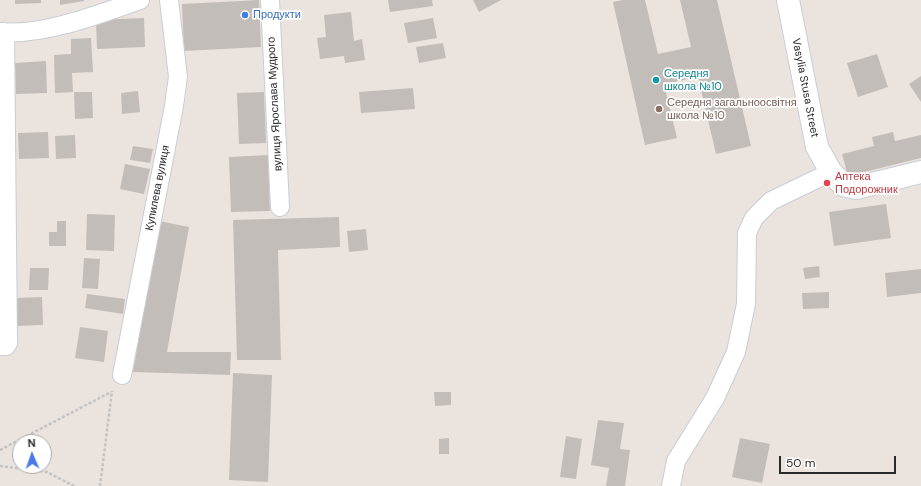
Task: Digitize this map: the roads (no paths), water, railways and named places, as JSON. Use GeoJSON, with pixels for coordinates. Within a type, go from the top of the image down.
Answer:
{"type":"FeatureCollection","features":[{"type":"Feature","properties":{"kind":"street"},"geometry":{"type":"LineString","coordinates":[[0,346],[6,346],[8,344],[2,32],[35,30],[59,25],[140,0]]}},
{"type":"Feature","properties":{"kind":"street","name":"Купилева вулиця"},"geometry":{"type":"LineString","coordinates":[[122,375],[174,106],[178,78],[169,0]]}},
{"type":"Feature","properties":{"kind":"street","name":"вулиця Ярослава Мудрого"},"geometry":{"type":"LineString","coordinates":[[270,0],[280,208]]}},
{"type":"Feature","properties":{"kind":"street","name":"Vasylia Stusa Street"},"geometry":{"type":"LineString","coordinates":[[788,0],[817,148],[831,172],[843,185],[856,188],[921,172]]}},
{"type":"Feature","properties":{"kind":"street"},"geometry":{"type":"LineString","coordinates":[[671,486],[676,461],[715,398],[736,352],[746,304],[747,233],[754,218],[771,201],[831,172]]}},
{"type":"Feature","properties":{"kind":"place","name":"Продукти"},"geometry":{"type":"Point","coordinates":[245,15]}},
{"type":"Feature","properties":{"kind":"place","name":"Середня школа №10"},"geometry":{"type":"Point","coordinates":[656,80]}},
{"type":"Feature","properties":{"kind":"place","name":"Середня загальноосвітня школа №10"},"geometry":{"type":"Point","coordinates":[659,109]}},
{"type":"Feature","properties":{"kind":"place","name":"Аптека Подорожник"},"geometry":{"type":"Point","coordinates":[827,183]}}]}
